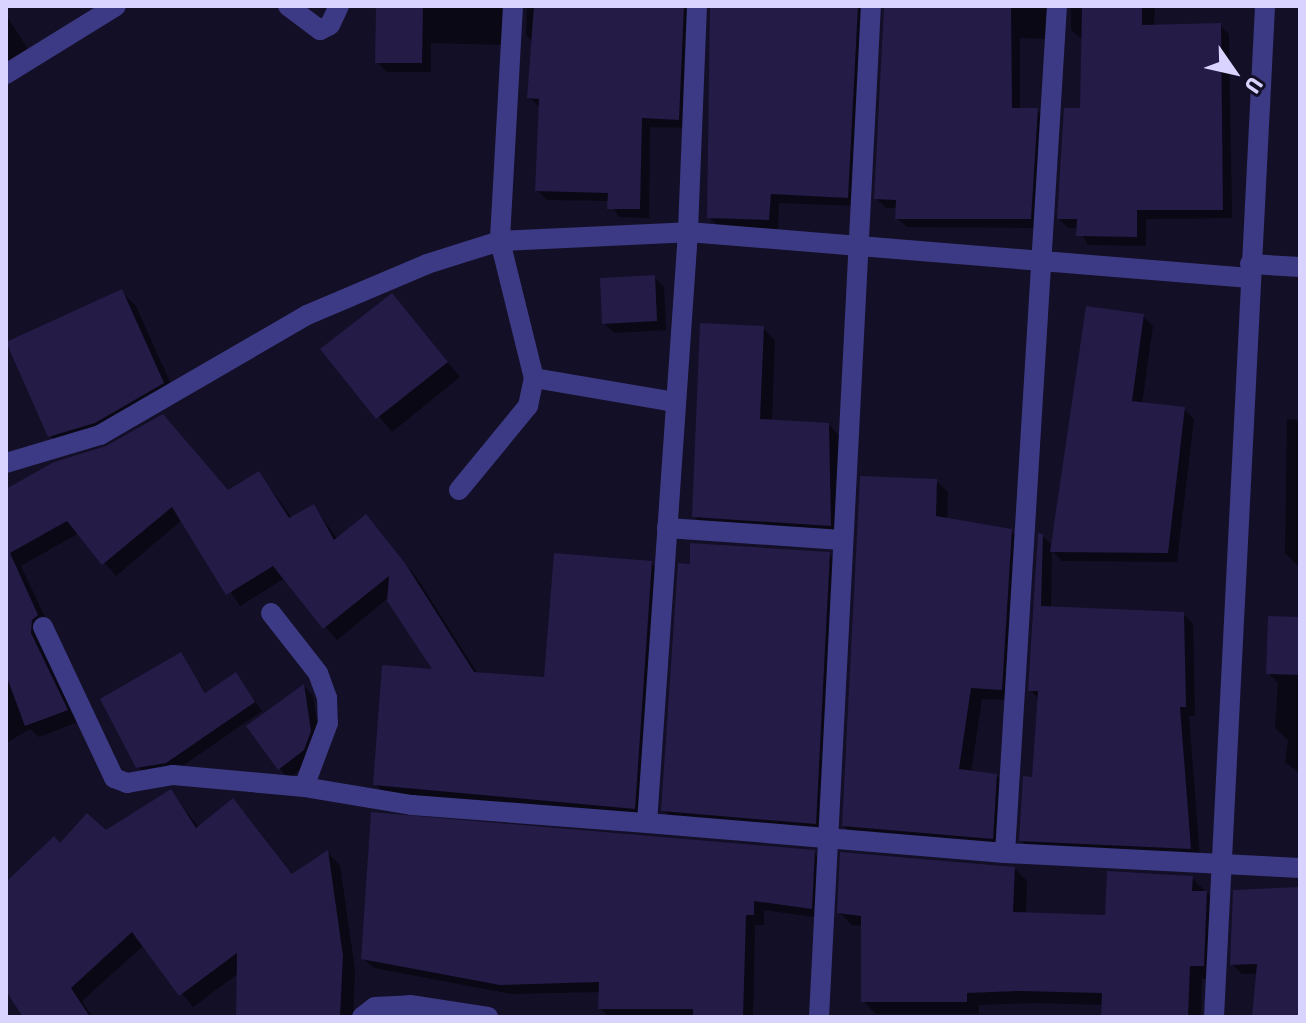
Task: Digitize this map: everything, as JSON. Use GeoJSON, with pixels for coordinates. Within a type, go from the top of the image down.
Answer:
{"type":"FeatureCollection","features":[{"type":"Feature","properties":{"kind":"street"},"geometry":{"type":"LineString","coordinates":[[6,74],[116,6]]}},
{"type":"Feature","properties":{"kind":"street"},"geometry":{"type":"LineString","coordinates":[[288,6],[320,30],[330,25],[339,6]]}},
{"type":"Feature","properties":{"kind":"street"},"geometry":{"type":"LineString","coordinates":[[459,490],[523,413],[533,393],[534,378],[500,241],[513,6]]}},
{"type":"Feature","properties":{"kind":"street"},"geometry":{"type":"LineString","coordinates":[[647,823],[688,232],[697,6]]}},
{"type":"Feature","properties":{"kind":"street"},"geometry":{"type":"LineString","coordinates":[[819,1017],[825,837],[871,6]]}},
{"type":"Feature","properties":{"kind":"street"},"geometry":{"type":"LineString","coordinates":[[1005,853],[1057,6]]}},
{"type":"Feature","properties":{"kind":"street"},"geometry":{"type":"LineString","coordinates":[[1214,1017],[1265,6]]}},
{"type":"Feature","properties":{"kind":"street"},"geometry":{"type":"LineString","coordinates":[[6,463],[100,435],[307,315],[427,264],[500,241],[688,232],[1250,271],[1300,267]]}},
{"type":"Feature","properties":{"kind":"street"},"geometry":{"type":"LineString","coordinates":[[534,378],[674,402]]}},
{"type":"Feature","properties":{"kind":"street"},"geometry":{"type":"LineString","coordinates":[[667,528],[842,540]]}},
{"type":"Feature","properties":{"kind":"street"},"geometry":{"type":"LineString","coordinates":[[271,613],[318,673],[327,698],[328,723],[304,787]]}},
{"type":"Feature","properties":{"kind":"street"},"geometry":{"type":"LineString","coordinates":[[43,627],[114,778],[127,783],[173,775],[304,787],[412,805],[1005,853],[1300,868]]}},
{"type":"Feature","properties":{"kind":"street"},"geometry":{"type":"LineString","coordinates":[[362,1017],[375,1007],[410,1005],[488,1017]]}},
{"type":"Feature","properties":{"kind":"building"},"geometry":{"type":"Polygon","coordinates":[[[376,6],[423,6],[422,63],[375,63],[376,6]]]}},
{"type":"Feature","properties":{"kind":"building"},"geometry":{"type":"Polygon","coordinates":[[[534,6],[684,6],[679,120],[642,118],[640,209],[607,209],[608,193],[535,191],[539,99],[527,98],[534,6]]]}},
{"type":"Feature","properties":{"kind":"building"},"geometry":{"type":"Polygon","coordinates":[[[710,6],[858,6],[848,198],[771,194],[769,220],[707,218],[710,6]]]}},
{"type":"Feature","properties":{"kind":"building"},"geometry":{"type":"Polygon","coordinates":[[[884,6],[1011,6],[1012,108],[1038,108],[1031,219],[895,219],[896,200],[874,199],[884,6]]]}},
{"type":"Feature","properties":{"kind":"building"},"geometry":{"type":"Polygon","coordinates":[[[1082,6],[1142,6],[1142,25],[1221,23],[1223,210],[1137,210],[1137,237],[1076,236],[1077,219],[1057,219],[1064,108],[1080,108],[1082,6]]]}},
{"type":"Feature","properties":{"kind":"building"},"geometry":{"type":"Polygon","coordinates":[[[655,275],[657,321],[602,324],[600,278],[655,275]]]}},
{"type":"Feature","properties":{"kind":"building"},"geometry":{"type":"Polygon","coordinates":[[[122,289],[164,383],[95,423],[48,437],[6,342],[122,289]]]}},
{"type":"Feature","properties":{"kind":"building"},"geometry":{"type":"Polygon","coordinates":[[[392,293],[448,362],[376,419],[320,349],[392,293]]]}},
{"type":"Feature","properties":{"kind":"building"},"geometry":{"type":"Polygon","coordinates":[[[1086,306],[1144,314],[1132,401],[1185,407],[1168,553],[1050,552],[1086,306]]]}},
{"type":"Feature","properties":{"kind":"building"},"geometry":{"type":"Polygon","coordinates":[[[700,323],[764,326],[760,419],[829,423],[831,526],[692,517],[700,323]]]}},
{"type":"Feature","properties":{"kind":"building"},"geometry":{"type":"Polygon","coordinates":[[[163,414],[228,490],[259,471],[289,518],[314,504],[334,540],[366,514],[405,563],[474,672],[544,677],[554,553],[652,561],[635,809],[373,785],[382,665],[432,669],[387,601],[389,576],[323,629],[273,566],[226,595],[172,507],[102,565],[67,521],[10,553],[38,615],[32,620],[31,633],[68,710],[25,726],[6,675],[6,489],[54,462],[106,446],[163,414]]]}},
{"type":"Feature","properties":{"kind":"building"},"geometry":{"type":"Polygon","coordinates":[[[860,476],[937,479],[936,516],[1012,529],[1002,690],[971,688],[959,769],[997,774],[993,839],[842,826],[860,476]]]}},
{"type":"Feature","properties":{"kind":"building"},"geometry":{"type":"Polygon","coordinates":[[[1038,533],[1043,534],[1041,606],[1184,612],[1186,707],[1180,707],[1191,849],[1019,841],[1023,776],[1032,777],[1038,691],[1028,691],[1038,533]]]}},
{"type":"Feature","properties":{"kind":"building"},"geometry":{"type":"Polygon","coordinates":[[[690,543],[830,552],[816,824],[661,811],[678,563],[690,564],[690,543]]]}},
{"type":"Feature","properties":{"kind":"building"},"geometry":{"type":"Polygon","coordinates":[[[1268,616],[1300,617],[1300,675],[1266,674],[1268,616]]]}},
{"type":"Feature","properties":{"kind":"building"},"geometry":{"type":"Polygon","coordinates":[[[181,652],[205,693],[236,672],[255,702],[166,763],[136,768],[100,699],[181,652]]]}},
{"type":"Feature","properties":{"kind":"building"},"geometry":{"type":"Polygon","coordinates":[[[304,684],[311,731],[304,750],[278,770],[246,726],[304,684]]]}},
{"type":"Feature","properties":{"kind":"building"},"geometry":{"type":"Polygon","coordinates":[[[171,789],[196,828],[233,798],[292,874],[328,850],[343,956],[340,1017],[236,1017],[237,953],[179,996],[132,932],[71,988],[90,1017],[23,1017],[6,991],[6,882],[54,836],[60,843],[87,813],[106,830],[171,789]]]}},
{"type":"Feature","properties":{"kind":"building"},"geometry":{"type":"Polygon","coordinates":[[[371,812],[815,850],[812,909],[754,901],[754,915],[746,915],[743,1017],[693,1017],[693,1009],[598,1009],[599,982],[500,985],[361,959],[371,812]]]}},
{"type":"Feature","properties":{"kind":"building"},"geometry":{"type":"Polygon","coordinates":[[[840,852],[1015,867],[1013,912],[1105,915],[1107,871],[1193,876],[1192,891],[1207,891],[1204,966],[1190,966],[1188,1017],[1101,1017],[1102,993],[1020,991],[967,993],[967,1002],[861,1002],[861,916],[837,913],[840,852]]]}},
{"type":"Feature","properties":{"kind":"building"},"geometry":{"type":"Polygon","coordinates":[[[1300,887],[1300,1017],[1252,1017],[1257,964],[1230,965],[1233,890],[1300,887]]]}}]}
